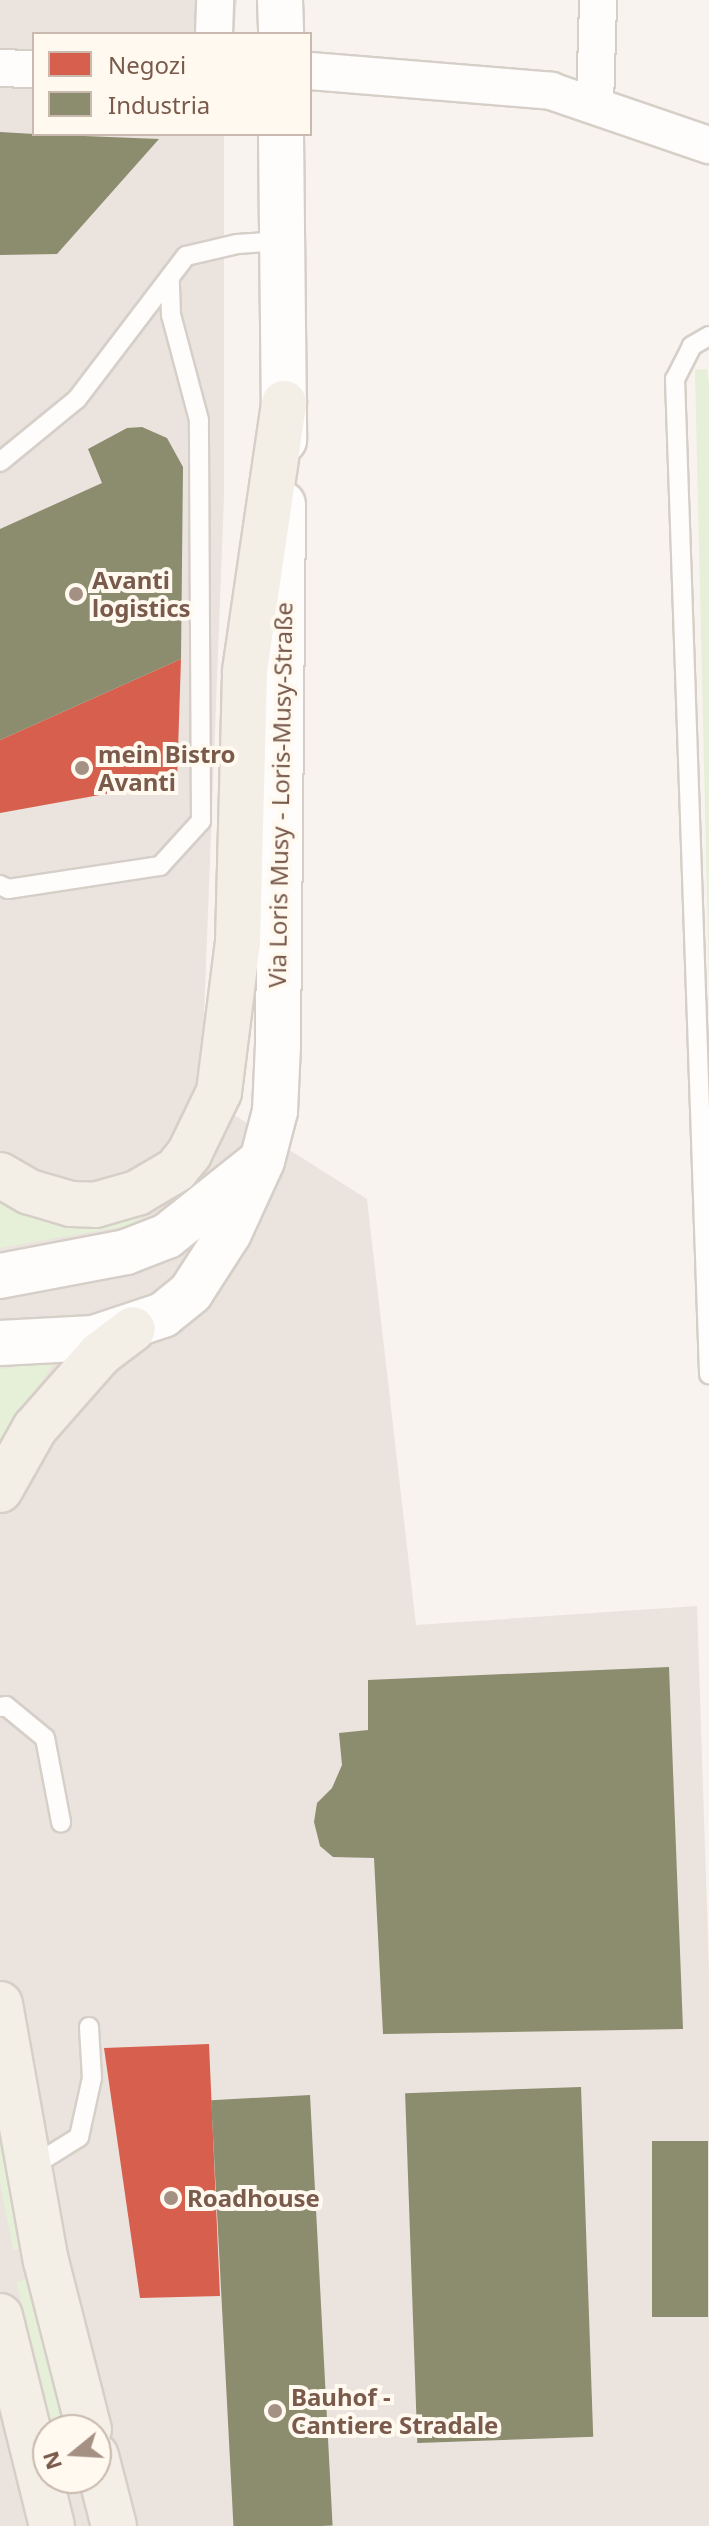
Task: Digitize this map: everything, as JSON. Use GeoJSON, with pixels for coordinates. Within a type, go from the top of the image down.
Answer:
{"type":"FeatureCollection","features":[{"type":"Feature","properties":{"kind":"main road"},"geometry":{"type":"LineString","coordinates":[[0,1175],[30,1192],[71,1204],[95,1205],[137,1193],[176,1170],[189,1154],[219,1092],[238,942],[245,671],[284,403]]}},
{"type":"Feature","properties":{"kind":"main road"},"geometry":{"type":"LineString","coordinates":[[0,1490],[35,1428],[100,1354],[133,1329]]}},
{"type":"Feature","properties":{"kind":"main road"},"geometry":{"type":"LineString","coordinates":[[0,2004],[46,2261],[85,2414]]}},
{"type":"Feature","properties":{"kind":"main road"},"geometry":{"type":"LineString","coordinates":[[0,2316],[52,2526]]}},
{"type":"Feature","properties":{"kind":"main road"},"geometry":{"type":"LineString","coordinates":[[106,2494],[114,2526]]}},
{"type":"Feature","properties":{"kind":"street"},"geometry":{"type":"LineString","coordinates":[[214,32],[215,0]]}},
{"type":"Feature","properties":{"kind":"street"},"geometry":{"type":"LineString","coordinates":[[280,0],[281,32]]}},
{"type":"Feature","properties":{"kind":"street"},"geometry":{"type":"LineString","coordinates":[[595,104],[598,0]]}},
{"type":"Feature","properties":{"kind":"street"},"geometry":{"type":"LineString","coordinates":[[0,68],[32,69]]}},
{"type":"Feature","properties":{"kind":"street"},"geometry":{"type":"LineString","coordinates":[[312,71],[453,79],[551,91],[709,145]]}},
{"type":"Feature","properties":{"kind":"street","name":"Via Loris Musy - Loris-Musy-Straße"},"geometry":{"type":"LineString","coordinates":[[0,1343],[94,1338],[133,1329],[191,1292],[229,1233],[262,1161],[275,1111],[284,403],[281,136]]}},
{"type":"Feature","properties":{"kind":"street"},"geometry":{"type":"LineString","coordinates":[[0,1276],[126,1252],[167,1236],[262,1161]]}},
{"type":"Feature","properties":{"kind":"lane"},"geometry":{"type":"LineString","coordinates":[[0,462],[77,399],[186,256],[237,244],[282,241]]}},
{"type":"Feature","properties":{"kind":"lane"},"geometry":{"type":"LineString","coordinates":[[0,885],[8,889],[160,866],[201,821],[199,420],[171,315],[170,278]]}},
{"type":"Feature","properties":{"kind":"lane"},"geometry":{"type":"LineString","coordinates":[[709,336],[692,346],[675,379],[709,1374]]}},
{"type":"Feature","properties":{"kind":"lane"},"geometry":{"type":"LineString","coordinates":[[0,1707],[6,1706],[45,1738],[61,1822]]}},
{"type":"Feature","properties":{"kind":"lane"},"geometry":{"type":"LineString","coordinates":[[29,2168],[79,2137],[92,2078],[89,2027]]}},
{"type":"Feature","properties":{"kind":"shaded area"},"geometry":{"type":"Polygon","coordinates":[[[0,0],[237,0],[234,32],[32,32],[32,136],[224,136],[224,497],[201,1094],[367,1199],[416,1625],[697,1606],[709,1970],[709,2526],[0,2526],[0,0]]]}},
{"type":"Feature","properties":{"kind":"green space"},"geometry":{"type":"Polygon","coordinates":[[[707,369],[709,383],[709,982],[695,370],[707,369]]]}},
{"type":"Feature","properties":{"kind":"green space"},"geometry":{"type":"Polygon","coordinates":[[[177,1189],[182,1196],[126,1226],[0,1248],[0,1199],[25,1216],[76,1220],[177,1189]]]}},
{"type":"Feature","properties":{"kind":"green space"},"geometry":{"type":"Polygon","coordinates":[[[55,1361],[0,1444],[0,1369],[55,1361]]]}},
{"type":"Feature","properties":{"kind":"green space"},"geometry":{"type":"Polygon","coordinates":[[[0,2134],[22,2248],[13,2250],[0,2183],[0,2134]]]}},
{"type":"Feature","properties":{"kind":"green space"},"geometry":{"type":"Polygon","coordinates":[[[27,2279],[61,2414],[49,2414],[16,2282],[27,2279]]]}},
{"type":"Feature","properties":{"kind":"building: Negozi"},"geometry":{"type":"Polygon","coordinates":[[[181,659],[177,781],[0,813],[0,740],[181,659]]]}},
{"type":"Feature","properties":{"kind":"building: Negozi","name":"Roadhouse"},"geometry":{"type":"Polygon","coordinates":[[[209,2044],[220,2296],[140,2298],[104,2048],[209,2044]]]}},
{"type":"Feature","properties":{"kind":"building: Industria"},"geometry":{"type":"Polygon","coordinates":[[[0,132],[32,133],[32,136],[159,139],[57,254],[0,255],[0,132]]]}},
{"type":"Feature","properties":{"kind":"building: Industria","name":"Avanti logistics"},"geometry":{"type":"Polygon","coordinates":[[[142,427],[167,438],[183,467],[181,659],[0,740],[0,529],[102,483],[88,449],[127,428],[142,427]]]}},
{"type":"Feature","properties":{"kind":"building: Industria"},"geometry":{"type":"Polygon","coordinates":[[[669,1667],[683,2029],[383,2034],[374,1858],[333,1857],[320,1846],[314,1822],[317,1803],[332,1788],[342,1765],[339,1733],[368,1730],[368,1680],[669,1667]]]}},
{"type":"Feature","properties":{"kind":"building: Industria"},"geometry":{"type":"Polygon","coordinates":[[[581,2087],[593,2437],[417,2443],[405,2093],[581,2087]]]}},
{"type":"Feature","properties":{"kind":"building: Industria","name":"Bauhof - Cantiere Stradale"},"geometry":{"type":"Polygon","coordinates":[[[310,2095],[333,2525],[233,2526],[211,2100],[310,2095]]]}},
{"type":"Feature","properties":{"kind":"building: Industria"},"geometry":{"type":"Polygon","coordinates":[[[652,2141],[708,2141],[708,2317],[652,2317],[652,2141]]]}},
{"type":"Feature","properties":{"kind":"place","name":"Avanti logistics"},"geometry":{"type":"Point","coordinates":[76,594]}},
{"type":"Feature","properties":{"kind":"place","name":"mein Bistro Avanti"},"geometry":{"type":"Point","coordinates":[82,768]}},
{"type":"Feature","properties":{"kind":"place","name":"Roadhouse"},"geometry":{"type":"Point","coordinates":[171,2198]}},
{"type":"Feature","properties":{"kind":"place","name":"Bauhof - Cantiere Stradale"},"geometry":{"type":"Point","coordinates":[275,2411]}}]}
